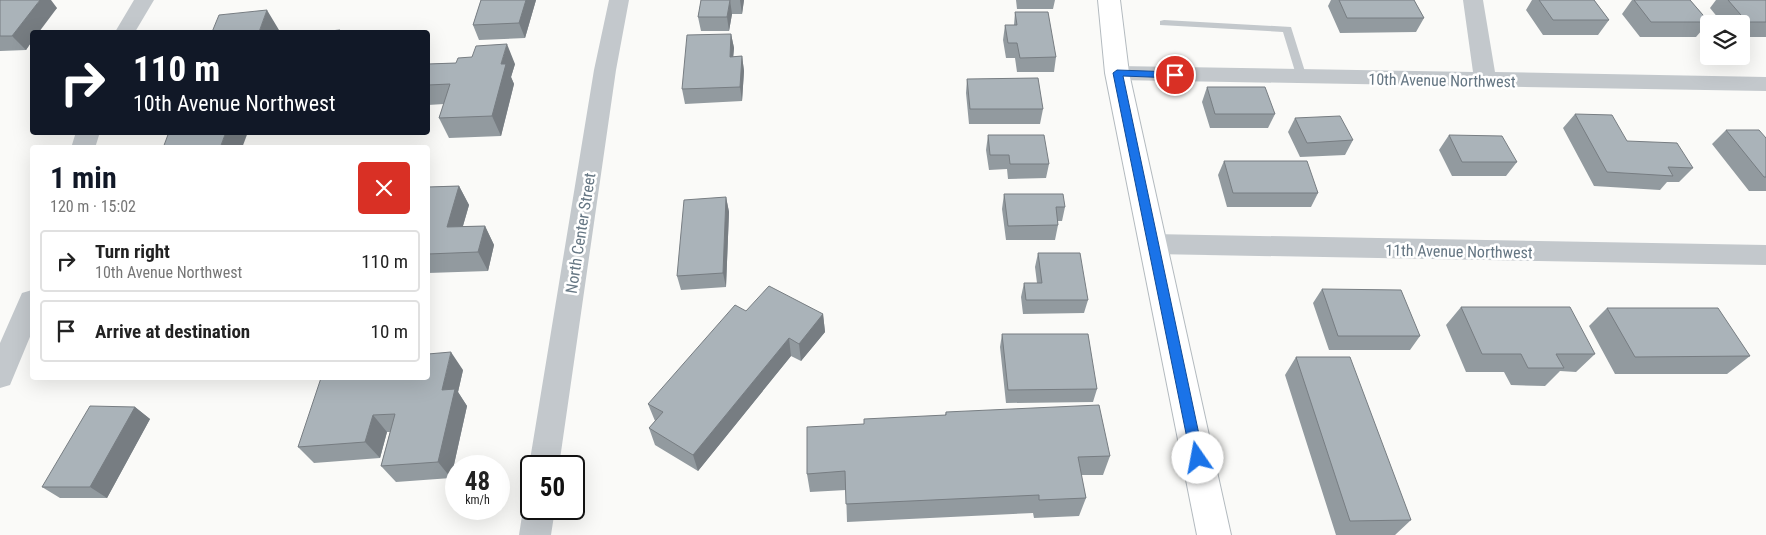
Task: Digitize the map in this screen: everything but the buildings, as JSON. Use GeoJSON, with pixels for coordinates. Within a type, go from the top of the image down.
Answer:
{"type":"FeatureCollection","features":[{"type":"Feature","properties":{"kind":"main road"},"geometry":{"type":"LineString","coordinates":[[1109,0],[1117,73],[1214,535]]}},
{"type":"Feature","properties":{"kind":"street"},"geometry":{"type":"LineString","coordinates":[[126,30],[144,0]]}},
{"type":"Feature","properties":{"kind":"street","name":"North Center Street"},"geometry":{"type":"LineString","coordinates":[[546,455],[605,70],[619,0]]}},
{"type":"Feature","properties":{"kind":"street"},"geometry":{"type":"LineString","coordinates":[[1472,0],[1476,36],[1486,80]]}},
{"type":"Feature","properties":{"kind":"street","name":"10th Avenue Northwest"},"geometry":{"type":"LineString","coordinates":[[1117,73],[1302,78],[1766,84]]}},
{"type":"Feature","properties":{"kind":"street","name":"11th Avenue Northwest"},"geometry":{"type":"LineString","coordinates":[[1152,244],[1766,255]]}},
{"type":"Feature","properties":{"kind":"street"},"geometry":{"type":"LineString","coordinates":[[0,376],[30,306]]}},
{"type":"Feature","properties":{"kind":"street"},"geometry":{"type":"LineString","coordinates":[[535,535],[537,520]]}},
{"type":"Feature","properties":{"kind":"lane"},"geometry":{"type":"LineString","coordinates":[[1164,23],[1287,29],[1302,78]]}},
{"type":"Feature","properties":{"kind":"route"},"geometry":{"type":"LineString","coordinates":[[1175,75],[1117,73],[1198,458]]}}]}
